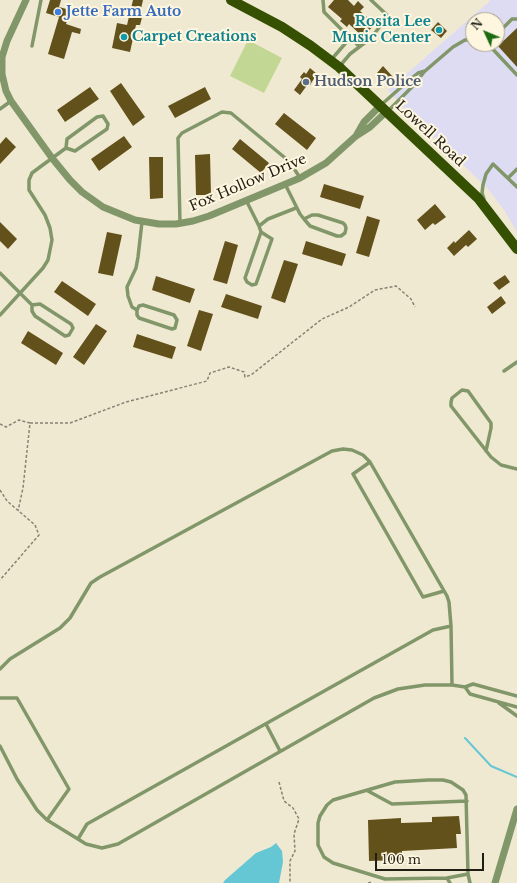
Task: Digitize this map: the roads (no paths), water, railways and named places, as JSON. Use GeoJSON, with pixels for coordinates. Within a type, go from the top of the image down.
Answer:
{"type":"FeatureCollection","features":[{"type":"Feature","properties":{"kind":"main road","name":"Lowell Road"},"geometry":{"type":"LineString","coordinates":[[231,0],[282,27],[339,68],[464,185],[486,208],[517,247]]}},
{"type":"Feature","properties":{"kind":"street","name":"Fox Hollow Drive"},"geometry":{"type":"LineString","coordinates":[[26,0],[7,41],[2,57],[1,66],[3,83],[11,100],[52,158],[70,180],[96,202],[119,215],[142,222],[159,224],[193,221],[209,216],[300,178],[326,163],[356,136],[370,127],[383,109]]}},
{"type":"Feature","properties":{"kind":"street"},"geometry":{"type":"LineString","coordinates":[[495,883],[517,809]]}},
{"type":"Feature","properties":{"kind":"lane"},"geometry":{"type":"LineString","coordinates":[[32,46],[41,0]]}},
{"type":"Feature","properties":{"kind":"lane"},"geometry":{"type":"LineString","coordinates":[[323,0],[324,12],[359,46]]}},
{"type":"Feature","properties":{"kind":"lane"},"geometry":{"type":"LineString","coordinates":[[339,68],[350,54],[371,38],[388,16],[371,0]]}},
{"type":"Feature","properties":{"kind":"lane"},"geometry":{"type":"LineString","coordinates":[[505,26],[512,19],[517,18]]}},
{"type":"Feature","properties":{"kind":"lane"},"geometry":{"type":"LineString","coordinates":[[330,61],[350,38]]}},
{"type":"Feature","properties":{"kind":"lane"},"geometry":{"type":"LineString","coordinates":[[383,109],[414,85],[425,71],[459,43],[465,40]]}},
{"type":"Feature","properties":{"kind":"lane"},"geometry":{"type":"LineString","coordinates":[[495,52],[517,75]]}},
{"type":"Feature","properties":{"kind":"lane"},"geometry":{"type":"LineString","coordinates":[[383,109],[407,82],[418,73],[425,71]]}},
{"type":"Feature","properties":{"kind":"lane"},"geometry":{"type":"LineString","coordinates":[[0,109],[11,100]]}},
{"type":"Feature","properties":{"kind":"lane"},"geometry":{"type":"LineString","coordinates":[[180,223],[178,138],[182,133],[222,112],[231,113],[290,162],[300,178]]}},
{"type":"Feature","properties":{"kind":"lane"},"geometry":{"type":"LineString","coordinates":[[0,315],[43,268],[48,260],[52,240],[50,228],[45,216],[29,190],[29,180],[32,173],[66,148],[67,139],[97,117],[103,116],[108,124],[107,129],[75,151],[66,148]]}},
{"type":"Feature","properties":{"kind":"lane"},"geometry":{"type":"LineString","coordinates":[[486,208],[482,193],[483,185],[486,174],[493,164],[517,187]]}},
{"type":"Feature","properties":{"kind":"lane"},"geometry":{"type":"LineString","coordinates":[[508,178],[517,169]]}},
{"type":"Feature","properties":{"kind":"lane"},"geometry":{"type":"LineString","coordinates":[[285,184],[296,208],[304,219],[314,228],[337,236],[341,236],[345,233],[346,228],[343,223],[318,214],[304,219]]}},
{"type":"Feature","properties":{"kind":"lane"},"geometry":{"type":"LineString","coordinates":[[246,200],[261,232],[245,278],[246,282],[252,285],[256,284],[272,239],[261,232]]}},
{"type":"Feature","properties":{"kind":"lane"},"geometry":{"type":"LineString","coordinates":[[259,226],[268,219],[296,208]]}},
{"type":"Feature","properties":{"kind":"lane"},"geometry":{"type":"LineString","coordinates":[[137,310],[132,307],[128,296],[127,287],[136,268],[142,222]]}},
{"type":"Feature","properties":{"kind":"lane"},"geometry":{"type":"LineString","coordinates":[[0,273],[32,305],[32,310],[35,316],[65,336],[69,335],[73,328],[71,324],[40,304],[32,305]]}},
{"type":"Feature","properties":{"kind":"lane"},"geometry":{"type":"LineString","coordinates":[[143,305],[174,315],[177,320],[175,328],[172,329],[139,318],[137,315],[137,310],[139,306],[143,305]]}},
{"type":"Feature","properties":{"kind":"lane"},"geometry":{"type":"LineString","coordinates":[[504,371],[517,362]]}},
{"type":"Feature","properties":{"kind":"lane"},"geometry":{"type":"LineString","coordinates":[[486,451],[491,422],[468,392],[462,390],[452,398],[450,402],[451,406],[486,451],[496,462],[501,465],[517,469]]}},
{"type":"Feature","properties":{"kind":"lane"},"geometry":{"type":"LineString","coordinates":[[0,669],[10,659],[60,628],[70,618],[91,583],[100,577],[332,451],[352,450],[363,455],[370,462],[449,602],[452,685]]}},
{"type":"Feature","properties":{"kind":"lane"},"geometry":{"type":"LineString","coordinates":[[370,462],[353,474],[423,597],[444,591]]}},
{"type":"Feature","properties":{"kind":"lane"},"geometry":{"type":"LineString","coordinates":[[78,839],[87,824],[432,630],[451,626]]}},
{"type":"Feature","properties":{"kind":"lane"},"geometry":{"type":"LineString","coordinates":[[0,746],[17,779],[36,810],[47,820],[86,844],[102,848],[118,844],[374,698],[398,689],[425,685],[452,685],[465,687],[473,684],[517,695]]}},
{"type":"Feature","properties":{"kind":"lane"},"geometry":{"type":"LineString","coordinates":[[465,687],[470,694],[517,707]]}},
{"type":"Feature","properties":{"kind":"lane"},"geometry":{"type":"LineString","coordinates":[[0,698],[16,698],[70,789],[47,820]]}},
{"type":"Feature","properties":{"kind":"lane"},"geometry":{"type":"LineString","coordinates":[[495,701],[508,708],[517,716]]}},
{"type":"Feature","properties":{"kind":"lane"},"geometry":{"type":"LineString","coordinates":[[266,724],[280,751]]}},
{"type":"Feature","properties":{"kind":"lane"},"geometry":{"type":"LineString","coordinates":[[468,874],[447,878],[385,879],[333,863],[324,857],[318,845],[318,823],[323,810],[333,800],[395,782],[443,780],[450,782],[463,790],[466,795],[468,874],[470,883]]}},
{"type":"Feature","properties":{"kind":"lane"},"geometry":{"type":"LineString","coordinates":[[368,791],[392,804],[467,801]]}},
{"type":"Feature","properties":{"kind":"lane"},"geometry":{"type":"LineString","coordinates":[[447,878],[450,883]]}},
{"type":"Feature","properties":{"kind":"water"},"geometry":{"type":"Polygon","coordinates":[[[276,843],[282,851],[283,862],[279,883],[223,883],[256,853],[271,847],[276,843]]]}},
{"type":"Feature","properties":{"kind":"waterway"},"geometry":{"type":"LineString","coordinates":[[465,738],[491,766],[517,777]]}},
{"type":"Feature","properties":{"kind":"place","name":"Jette Farm Auto"},"geometry":{"type":"Point","coordinates":[58,12]}},
{"type":"Feature","properties":{"kind":"place","name":"Rosita Lee Music Center"},"geometry":{"type":"Point","coordinates":[439,30]}},
{"type":"Feature","properties":{"kind":"place","name":"Carpet Creations"},"geometry":{"type":"Point","coordinates":[124,37]}},
{"type":"Feature","properties":{"kind":"place","name":"Hudson Police"},"geometry":{"type":"Point","coordinates":[306,82]}}]}
